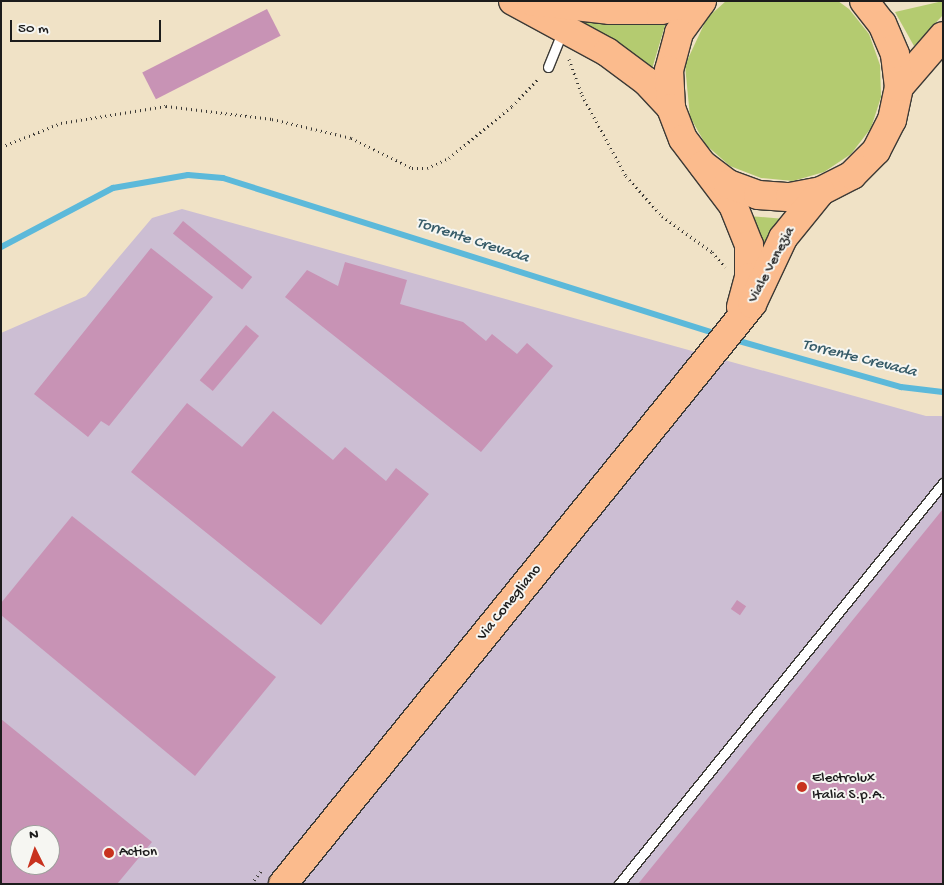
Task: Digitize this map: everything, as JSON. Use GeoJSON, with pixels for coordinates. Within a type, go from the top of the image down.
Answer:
{"type":"FeatureCollection","features":[{"type":"Feature","properties":{"kind":"main road"},"geometry":{"type":"LineString","coordinates":[[513,1],[607,52],[646,81],[671,108]]}},
{"type":"Feature","properties":{"kind":"main road"},"geometry":{"type":"LineString","coordinates":[[531,1],[610,10],[662,10],[702,2]]}},
{"type":"Feature","properties":{"kind":"main road","name":"Viale Venezia"},"geometry":{"type":"LineString","coordinates":[[703,165],[728,184],[758,195],[790,197],[821,191],[852,175],[876,151],[892,120],[899,87],[895,54],[882,24],[864,1]]}},
{"type":"Feature","properties":{"kind":"main road"},"geometry":{"type":"LineString","coordinates":[[888,1],[894,1]]}},
{"type":"Feature","properties":{"kind":"main road","name":"Viale Venezia"},"geometry":{"type":"LineString","coordinates":[[702,2],[679,33],[669,70],[671,108],[683,139],[733,205],[749,245],[749,277],[737,323]]}},
{"type":"Feature","properties":{"kind":"main road","name":"Viale Venezia"},"geometry":{"type":"LineString","coordinates":[[899,87],[943,36]]}},
{"type":"Feature","properties":{"kind":"main road","name":"Viale Venezia"},"geometry":{"type":"LineString","coordinates":[[737,323],[766,281],[783,238],[821,191]]}},
{"type":"Feature","properties":{"kind":"main road","name":"Via Conegliano"},"geometry":{"type":"LineString","coordinates":[[282,884],[737,323]]}},
{"type":"Feature","properties":{"kind":"lane"},"geometry":{"type":"LineString","coordinates":[[548,67],[559,40]]}},
{"type":"Feature","properties":{"kind":"lane"},"geometry":{"type":"LineString","coordinates":[[619,884],[943,483]]}},
{"type":"Feature","properties":{"kind":"path"},"geometry":{"type":"LineString","coordinates":[[570,51],[577,86],[626,176],[662,216],[719,258],[728,274]]}},
{"type":"Feature","properties":{"kind":"path"},"geometry":{"type":"LineString","coordinates":[[1,147],[61,123],[136,108],[178,106],[280,121],[351,138],[412,168],[427,168],[448,158],[512,106],[548,67]]}},
{"type":"Feature","properties":{"kind":"shaded area"},"geometry":{"type":"Polygon","coordinates":[[[182,209],[926,416],[943,416],[943,884],[1,884],[1,333],[86,296],[152,218],[182,209]]]}},
{"type":"Feature","properties":{"kind":"green space"},"geometry":{"type":"Polygon","coordinates":[[[726,1],[838,1],[849,9],[869,34],[880,65],[881,97],[871,128],[851,154],[824,172],[793,181],[761,178],[730,166],[706,145],[690,117],[685,65],[707,18],[726,1]]]}},
{"type":"Feature","properties":{"kind":"green space"},"geometry":{"type":"Polygon","coordinates":[[[943,1],[943,15],[914,46],[895,12],[943,1]]]}},
{"type":"Feature","properties":{"kind":"green space"},"geometry":{"type":"Polygon","coordinates":[[[576,19],[666,22],[652,69],[576,19]]]}},
{"type":"Feature","properties":{"kind":"green space"},"geometry":{"type":"Polygon","coordinates":[[[749,216],[785,219],[762,259],[749,216]]]}},
{"type":"Feature","properties":{"kind":"building"},"geometry":{"type":"Polygon","coordinates":[[[267,9],[281,36],[156,99],[142,73],[267,9]]]}},
{"type":"Feature","properties":{"kind":"building"},"geometry":{"type":"Polygon","coordinates":[[[183,221],[252,277],[242,289],[173,233],[183,221]]]}},
{"type":"Feature","properties":{"kind":"building"},"geometry":{"type":"Polygon","coordinates":[[[151,248],[213,297],[109,426],[101,421],[88,437],[34,394],[151,248]]]}},
{"type":"Feature","properties":{"kind":"building"},"geometry":{"type":"Polygon","coordinates":[[[345,262],[407,280],[400,304],[463,322],[486,341],[492,334],[517,354],[527,343],[553,366],[481,452],[285,297],[307,270],[338,286],[345,262]]]}},
{"type":"Feature","properties":{"kind":"building"},"geometry":{"type":"Polygon","coordinates":[[[246,325],[259,336],[213,391],[200,380],[246,325]]]}},
{"type":"Feature","properties":{"kind":"building"},"geometry":{"type":"Polygon","coordinates":[[[187,403],[242,447],[273,411],[333,460],[345,447],[386,481],[396,468],[429,494],[321,625],[131,472],[187,403]]]}},
{"type":"Feature","properties":{"kind":"building"},"geometry":{"type":"Polygon","coordinates":[[[943,509],[943,884],[638,884],[943,509]]]}},
{"type":"Feature","properties":{"kind":"building"},"geometry":{"type":"Polygon","coordinates":[[[72,516],[276,677],[195,776],[1,615],[1,603],[72,516]]]}},
{"type":"Feature","properties":{"kind":"building"},"geometry":{"type":"Polygon","coordinates":[[[737,600],[746,606],[740,615],[731,609],[737,600]]]}},
{"type":"Feature","properties":{"kind":"building"},"geometry":{"type":"Polygon","coordinates":[[[1,719],[152,842],[117,884],[1,884],[1,719]]]}},
{"type":"Feature","properties":{"kind":"waterway","name":"Torrente Crevada"},"geometry":{"type":"LineString","coordinates":[[1,247],[113,188],[188,175],[223,178],[720,335]]}},
{"type":"Feature","properties":{"kind":"waterway","name":"Torrente Crevada"},"geometry":{"type":"LineString","coordinates":[[732,339],[901,387],[943,392]]}},
{"type":"Feature","properties":{"kind":"place","name":"Electrolux Italia S.p.A."},"geometry":{"type":"Point","coordinates":[802,787]}},
{"type":"Feature","properties":{"kind":"place","name":"Action"},"geometry":{"type":"Point","coordinates":[109,853]}}]}
